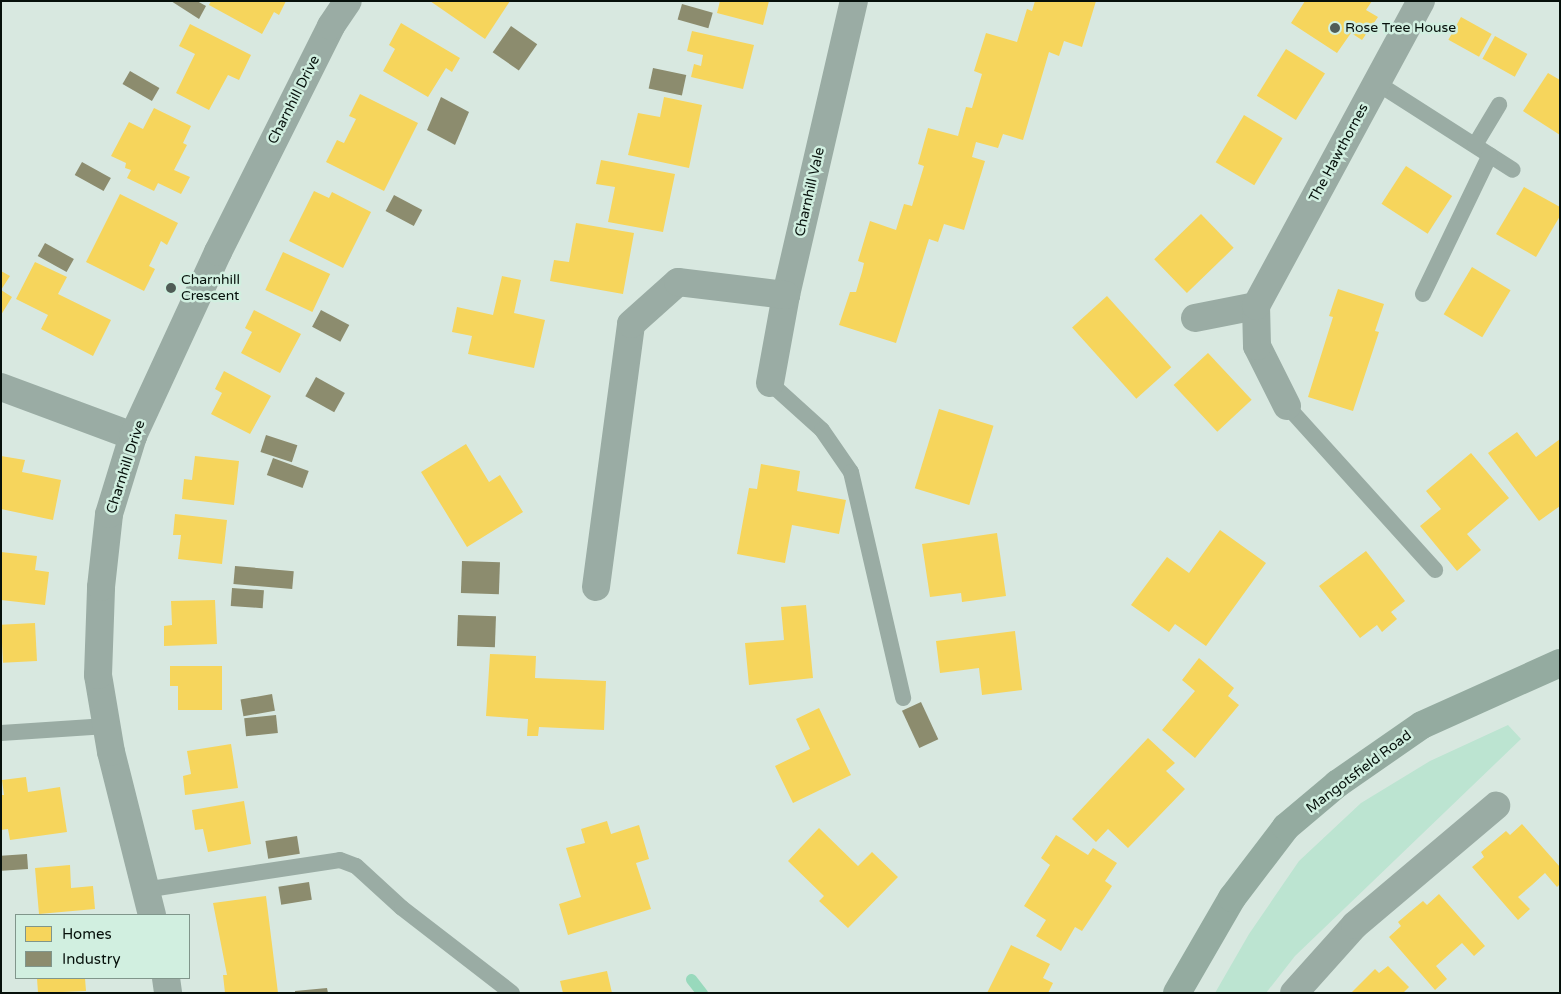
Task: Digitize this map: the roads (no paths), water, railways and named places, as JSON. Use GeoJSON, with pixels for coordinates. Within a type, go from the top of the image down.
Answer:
{"type":"FeatureCollection","features":[{"type":"Feature","properties":{"kind":"main road","name":"Mangotsfield Road"},"geometry":{"type":"LineString","coordinates":[[1177,993],[1232,898],[1286,827],[1337,784],[1422,725],[1560,663]]}},
{"type":"Feature","properties":{"kind":"street","name":"Charnhill Drive"},"geometry":{"type":"LineString","coordinates":[[152,914],[144,890],[107,726],[98,675],[101,587],[109,514],[133,436],[218,252],[331,26],[348,1]]}},
{"type":"Feature","properties":{"kind":"street","name":"Charnhill Vale"},"geometry":{"type":"LineString","coordinates":[[770,383],[786,294],[854,1]]}},
{"type":"Feature","properties":{"kind":"street","name":"The Hawthornes"},"geometry":{"type":"LineString","coordinates":[[1287,406],[1257,346],[1256,306],[1421,1]]}},
{"type":"Feature","properties":{"kind":"street"},"geometry":{"type":"LineString","coordinates":[[596,587],[631,324],[678,282],[786,294]]}},
{"type":"Feature","properties":{"kind":"street"},"geometry":{"type":"LineString","coordinates":[[1195,318],[1256,306]]}},
{"type":"Feature","properties":{"kind":"street"},"geometry":{"type":"LineString","coordinates":[[1,387],[133,436]]}},
{"type":"Feature","properties":{"kind":"street"},"geometry":{"type":"LineString","coordinates":[[1294,993],[1355,925],[1496,806]]}},
{"type":"Feature","properties":{"kind":"street"},"geometry":{"type":"LineString","coordinates":[[166,979],[168,993]]}},
{"type":"Feature","properties":{"kind":"lane"},"geometry":{"type":"LineString","coordinates":[[1377,83],[1513,170]]}},
{"type":"Feature","properties":{"kind":"lane"},"geometry":{"type":"LineString","coordinates":[[1475,145],[1499,105]]}},
{"type":"Feature","properties":{"kind":"lane"},"geometry":{"type":"LineString","coordinates":[[1423,294],[1490,155]]}},
{"type":"Feature","properties":{"kind":"lane"},"geometry":{"type":"LineString","coordinates":[[770,383],[822,430],[851,472],[903,698]]}},
{"type":"Feature","properties":{"kind":"lane","name":"The Hawthornes"},"geometry":{"type":"LineString","coordinates":[[1287,406],[1435,570]]}},
{"type":"Feature","properties":{"kind":"lane"},"geometry":{"type":"LineString","coordinates":[[1,733],[107,726]]}},
{"type":"Feature","properties":{"kind":"lane"},"geometry":{"type":"LineString","coordinates":[[144,890],[340,860],[356,866],[402,908],[512,993]]}},
{"type":"Feature","properties":{"kind":"waterway"},"geometry":{"type":"LineString","coordinates":[[691,979],[702,993]]}},
{"type":"Feature","properties":{"kind":"place","name":"Rose Tree House"},"geometry":{"type":"Point","coordinates":[1335,28]}},
{"type":"Feature","properties":{"kind":"place","name":"Charnhill Crescent"},"geometry":{"type":"Point","coordinates":[171,288]}}]}
